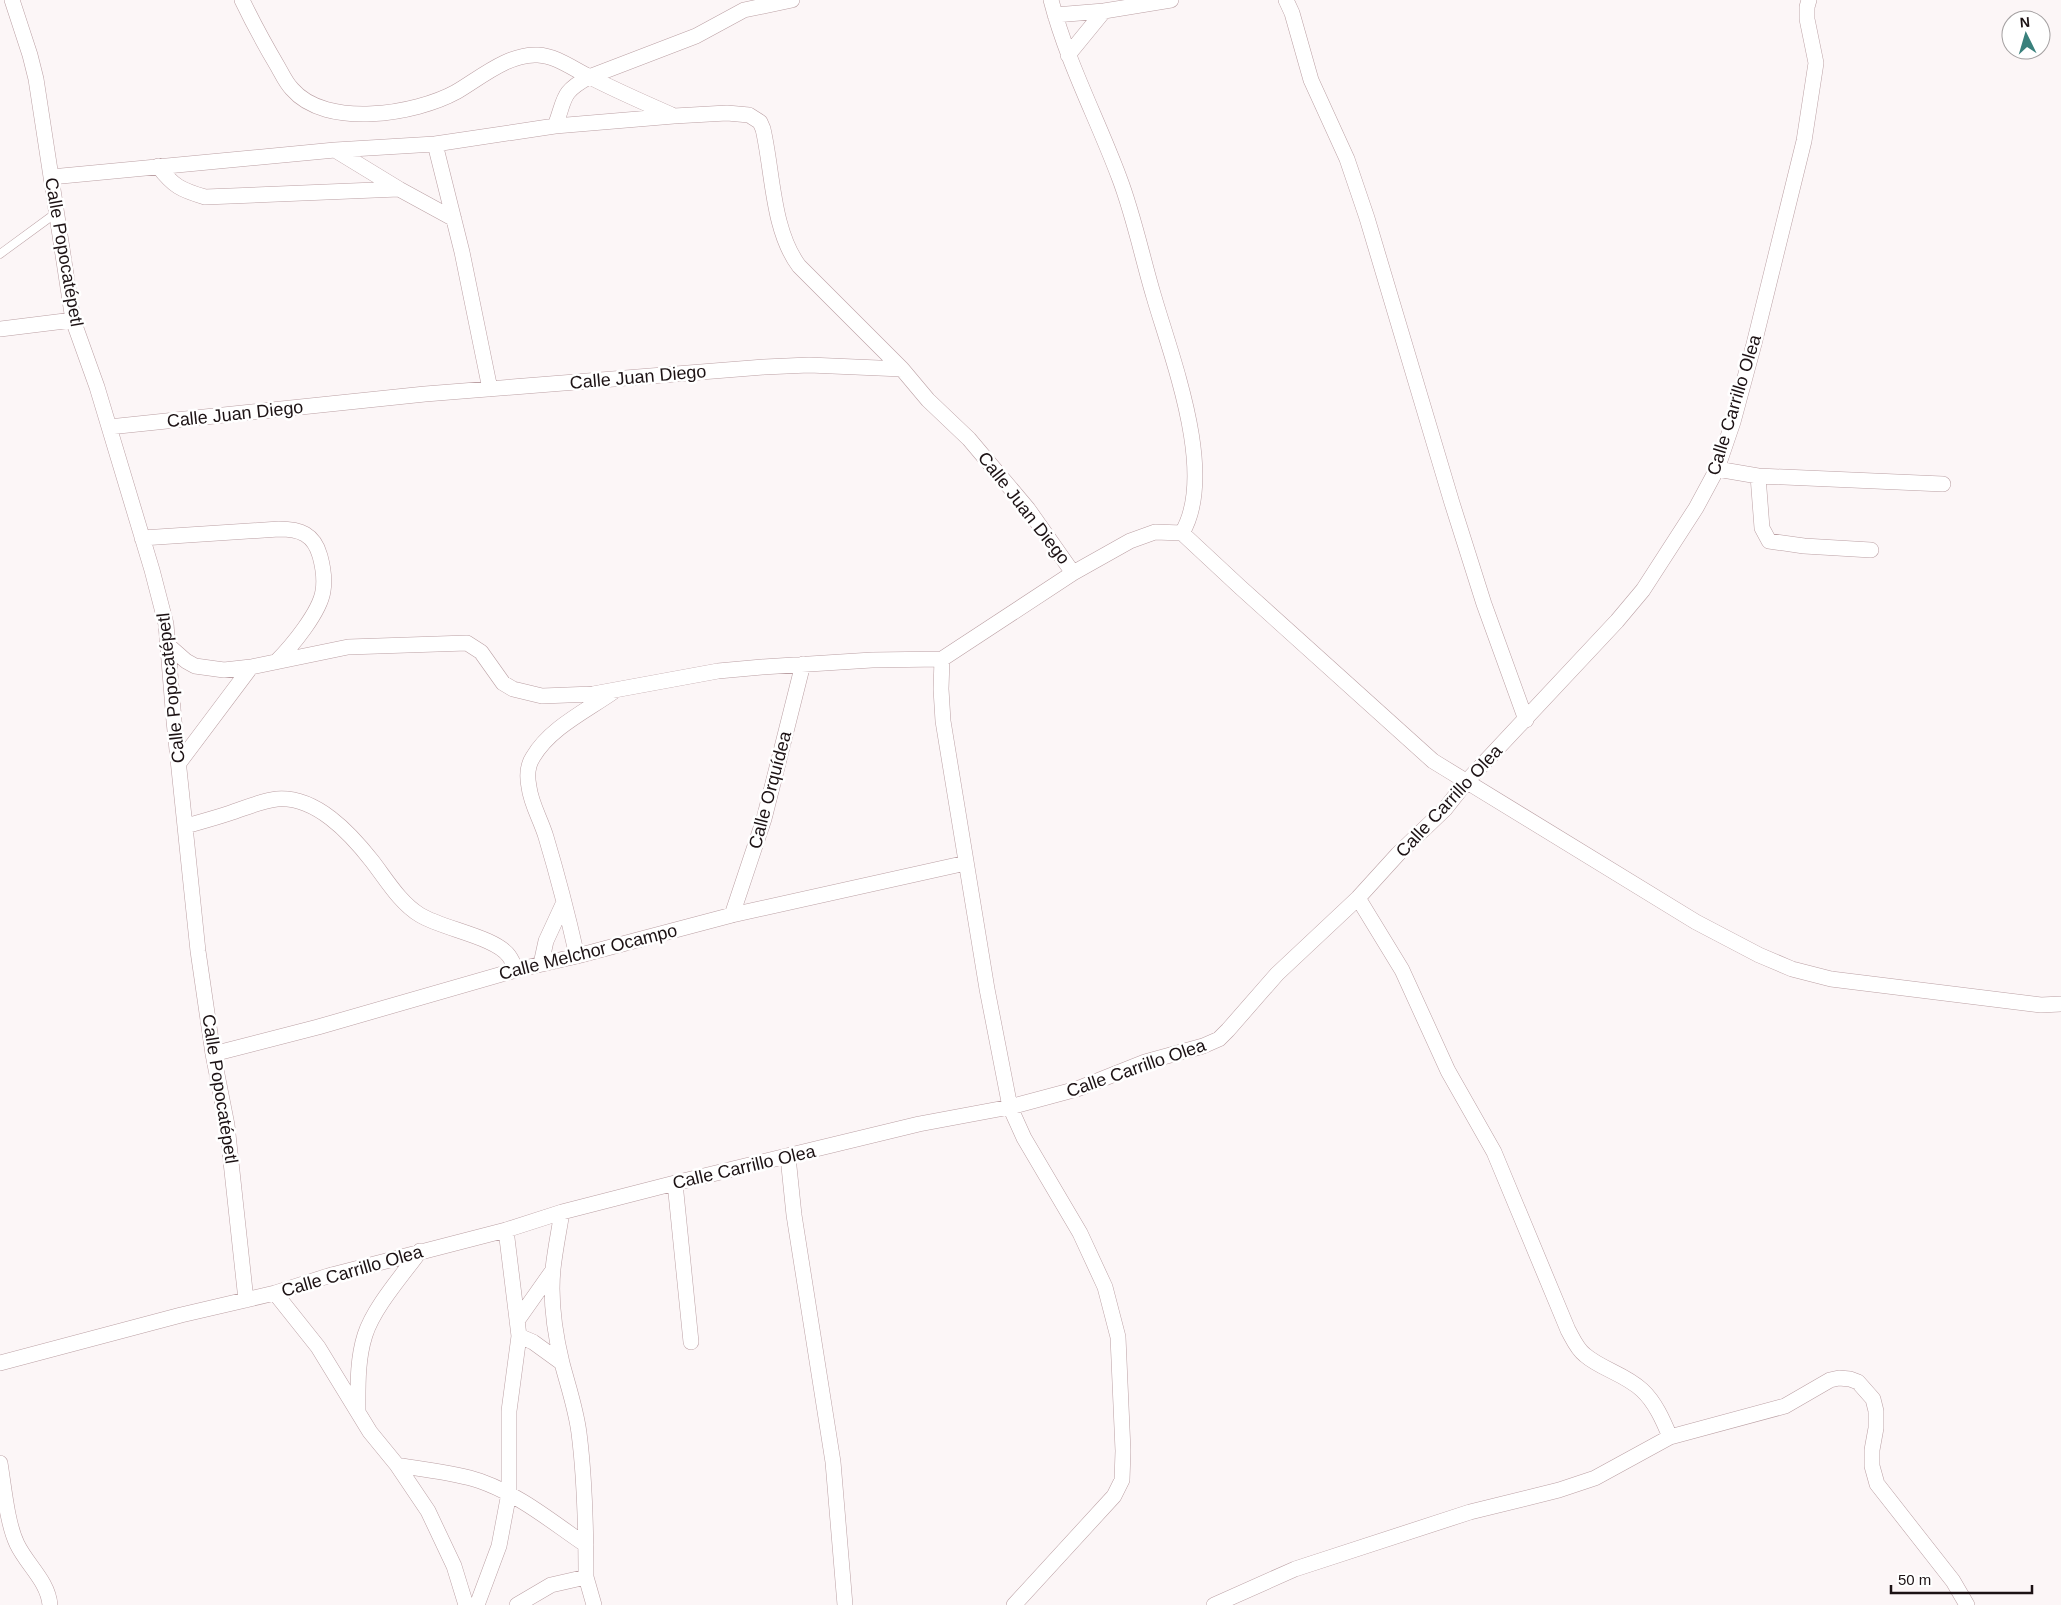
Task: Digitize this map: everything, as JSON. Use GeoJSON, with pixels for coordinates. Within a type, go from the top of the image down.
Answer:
{"type":"FeatureCollection","features":[{"type":"Feature","properties":{"kind":"street","name":"Calle Popocatépetl"},"geometry":{"type":"LineString","coordinates":[[12,0],[34,71],[73,320],[109,427],[161,602],[168,646],[198,951],[213,1054],[227,1125],[246,1300]]}},
{"type":"Feature","properties":{"kind":"street"},"geometry":{"type":"LineString","coordinates":[[242,0],[262,40],[292,90],[314,106],[341,112],[379,114],[418,107],[454,93],[508,61],[537,54],[553,57],[589,77],[674,116]]}},
{"type":"Feature","properties":{"kind":"street"},"geometry":{"type":"LineString","coordinates":[[555,126],[564,97],[574,86],[589,77],[696,36],[744,10],[792,0]]}},
{"type":"Feature","properties":{"kind":"street"},"geometry":{"type":"LineString","coordinates":[[1051,0],[1068,55],[1120,178],[1184,399],[1193,459],[1194,506],[1190,520],[1182,533]]}},
{"type":"Feature","properties":{"kind":"street"},"geometry":{"type":"LineString","coordinates":[[1055,15],[1104,11],[1171,0]]}},
{"type":"Feature","properties":{"kind":"street"},"geometry":{"type":"LineString","coordinates":[[1286,0],[1292,13],[1311,80],[1347,159],[1367,218],[1452,503],[1484,604],[1526,720]]}},
{"type":"Feature","properties":{"kind":"street","name":"Calle Carrillo Olea"},"geometry":{"type":"LineString","coordinates":[[0,1363],[275,1293],[506,1230],[562,1212],[675,1183],[919,1124],[1010,1107],[1077,1089],[1145,1062],[1203,1046],[1219,1038],[1277,974],[1358,898],[1398,854],[1455,799],[1466,781],[1526,720],[1617,621],[1643,590],[1696,508],[1717,469],[1733,422],[1804,141],[1816,63],[1808,3]]}},
{"type":"Feature","properties":{"kind":"street"},"geometry":{"type":"LineString","coordinates":[[1068,55],[1104,11]]}},
{"type":"Feature","properties":{"kind":"street"},"geometry":{"type":"LineString","coordinates":[[51,177],[334,150],[435,144],[555,126],[674,116],[749,115],[760,122],[766,143],[784,236],[791,255],[799,266],[902,369]]}},
{"type":"Feature","properties":{"kind":"street"},"geometry":{"type":"LineString","coordinates":[[435,144],[454,219],[490,389]]}},
{"type":"Feature","properties":{"kind":"street"},"geometry":{"type":"LineString","coordinates":[[334,150],[399,190],[454,219]]}},
{"type":"Feature","properties":{"kind":"street"},"geometry":{"type":"LineString","coordinates":[[158,166],[170,182],[183,190],[205,197],[399,190]]}},
{"type":"Feature","properties":{"kind":"street"},"geometry":{"type":"LineString","coordinates":[[0,328],[73,320]]}},
{"type":"Feature","properties":{"kind":"street","name":"Calle Juan Diego"},"geometry":{"type":"LineString","coordinates":[[109,427],[425,394],[764,367],[809,365],[902,369],[928,400],[980,451],[1028,509],[1073,573]]}},
{"type":"Feature","properties":{"kind":"street"},"geometry":{"type":"LineString","coordinates":[[1717,469],[1758,476],[1943,484]]}},
{"type":"Feature","properties":{"kind":"street"},"geometry":{"type":"LineString","coordinates":[[1758,476],[1762,528],[1769,541],[1804,546],[1871,550]]}},
{"type":"Feature","properties":{"kind":"street"},"geometry":{"type":"LineString","coordinates":[[142,538],[279,529],[292,529],[306,534],[318,549],[322,564],[323,592],[311,618],[290,648],[276,662]]}},
{"type":"Feature","properties":{"kind":"street"},"geometry":{"type":"LineString","coordinates":[[168,646],[186,661],[201,667],[224,670],[251,667],[364,645],[396,647],[457,642],[467,643],[481,652],[503,683],[525,692],[542,696],[566,696],[617,690],[718,672],[803,664],[942,659],[1073,573],[1141,536],[1155,532],[1182,533],[1412,742],[1446,770],[1696,922],[1759,955],[1792,969],[1831,979],[2041,1005],[2061,1004]]}},
{"type":"Feature","properties":{"kind":"street"},"geometry":{"type":"LineString","coordinates":[[942,659],[943,721],[987,989],[1010,1107],[1024,1138],[1080,1233],[1105,1287],[1118,1338],[1123,1451],[1122,1480],[1114,1496],[1014,1605]]}},
{"type":"Feature","properties":{"kind":"street","name":"Calle Orquídea"},"geometry":{"type":"LineString","coordinates":[[732,915],[764,819],[803,664]]}},
{"type":"Feature","properties":{"kind":"street"},"geometry":{"type":"LineString","coordinates":[[179,763],[251,667]]}},
{"type":"Feature","properties":{"kind":"street"},"geometry":{"type":"LineString","coordinates":[[576,956],[564,902],[542,826],[531,799],[528,787],[528,766],[533,756],[546,740],[567,722],[617,690]]}},
{"type":"Feature","properties":{"kind":"street"},"geometry":{"type":"LineString","coordinates":[[186,826],[268,800],[290,799],[304,802],[317,808],[331,819],[364,851],[393,888],[419,915],[436,924],[490,942],[502,948],[510,956],[516,970]]}},
{"type":"Feature","properties":{"kind":"street","name":"Calle Melchor Ocampo"},"geometry":{"type":"LineString","coordinates":[[213,1054],[318,1027],[516,970],[732,915],[966,863]]}},
{"type":"Feature","properties":{"kind":"street"},"geometry":{"type":"LineString","coordinates":[[1358,898],[1402,970],[1448,1070],[1494,1152],[1568,1330],[1578,1348],[1586,1356],[1622,1375],[1641,1389],[1651,1399],[1670,1436]]}},
{"type":"Feature","properties":{"kind":"street"},"geometry":{"type":"LineString","coordinates":[[541,964],[546,941],[564,902]]}},
{"type":"Feature","properties":{"kind":"street"},"geometry":{"type":"LineString","coordinates":[[788,1157],[794,1215],[833,1462],[845,1605]]}},
{"type":"Feature","properties":{"kind":"street"},"geometry":{"type":"LineString","coordinates":[[675,1183],[691,1342]]}},
{"type":"Feature","properties":{"kind":"street"},"geometry":{"type":"LineString","coordinates":[[562,1212],[553,1270],[556,1326],[562,1363],[572,1393],[579,1433],[586,1546],[586,1577],[594,1605]]}},
{"type":"Feature","properties":{"kind":"street"},"geometry":{"type":"LineString","coordinates":[[476,1605],[500,1546],[509,1493],[509,1411],[519,1336],[506,1230]]}},
{"type":"Feature","properties":{"kind":"street"},"geometry":{"type":"LineString","coordinates":[[358,1412],[358,1373],[365,1335],[378,1310],[420,1252]]}},
{"type":"Feature","properties":{"kind":"street"},"geometry":{"type":"LineString","coordinates":[[517,1321],[553,1270]]}},
{"type":"Feature","properties":{"kind":"street"},"geometry":{"type":"LineString","coordinates":[[275,1293],[295,1320],[307,1332],[370,1432],[397,1465],[428,1511],[444,1542],[459,1580],[466,1605]]}},
{"type":"Feature","properties":{"kind":"street"},"geometry":{"type":"LineString","coordinates":[[519,1336],[533,1342],[562,1363]]}},
{"type":"Feature","properties":{"kind":"street"},"geometry":{"type":"LineString","coordinates":[[1214,1605],[1295,1569],[1470,1512],[1559,1490],[1595,1478],[1670,1436],[1784,1406],[1830,1380],[1850,1379],[1858,1382],[1873,1399],[1876,1411],[1872,1466],[1877,1484],[1953,1581],[1967,1605]]}},
{"type":"Feature","properties":{"kind":"street"},"geometry":{"type":"LineString","coordinates":[[0,1463],[16,1544],[46,1587],[50,1605]]}},
{"type":"Feature","properties":{"kind":"street"},"geometry":{"type":"LineString","coordinates":[[397,1465],[480,1481],[509,1493],[586,1546]]}},
{"type":"Feature","properties":{"kind":"street"},"geometry":{"type":"LineString","coordinates":[[516,1605],[551,1585],[586,1577]]}},
{"type":"Feature","properties":{"kind":"lane"},"geometry":{"type":"LineString","coordinates":[[0,254],[56,213]]}}]}
